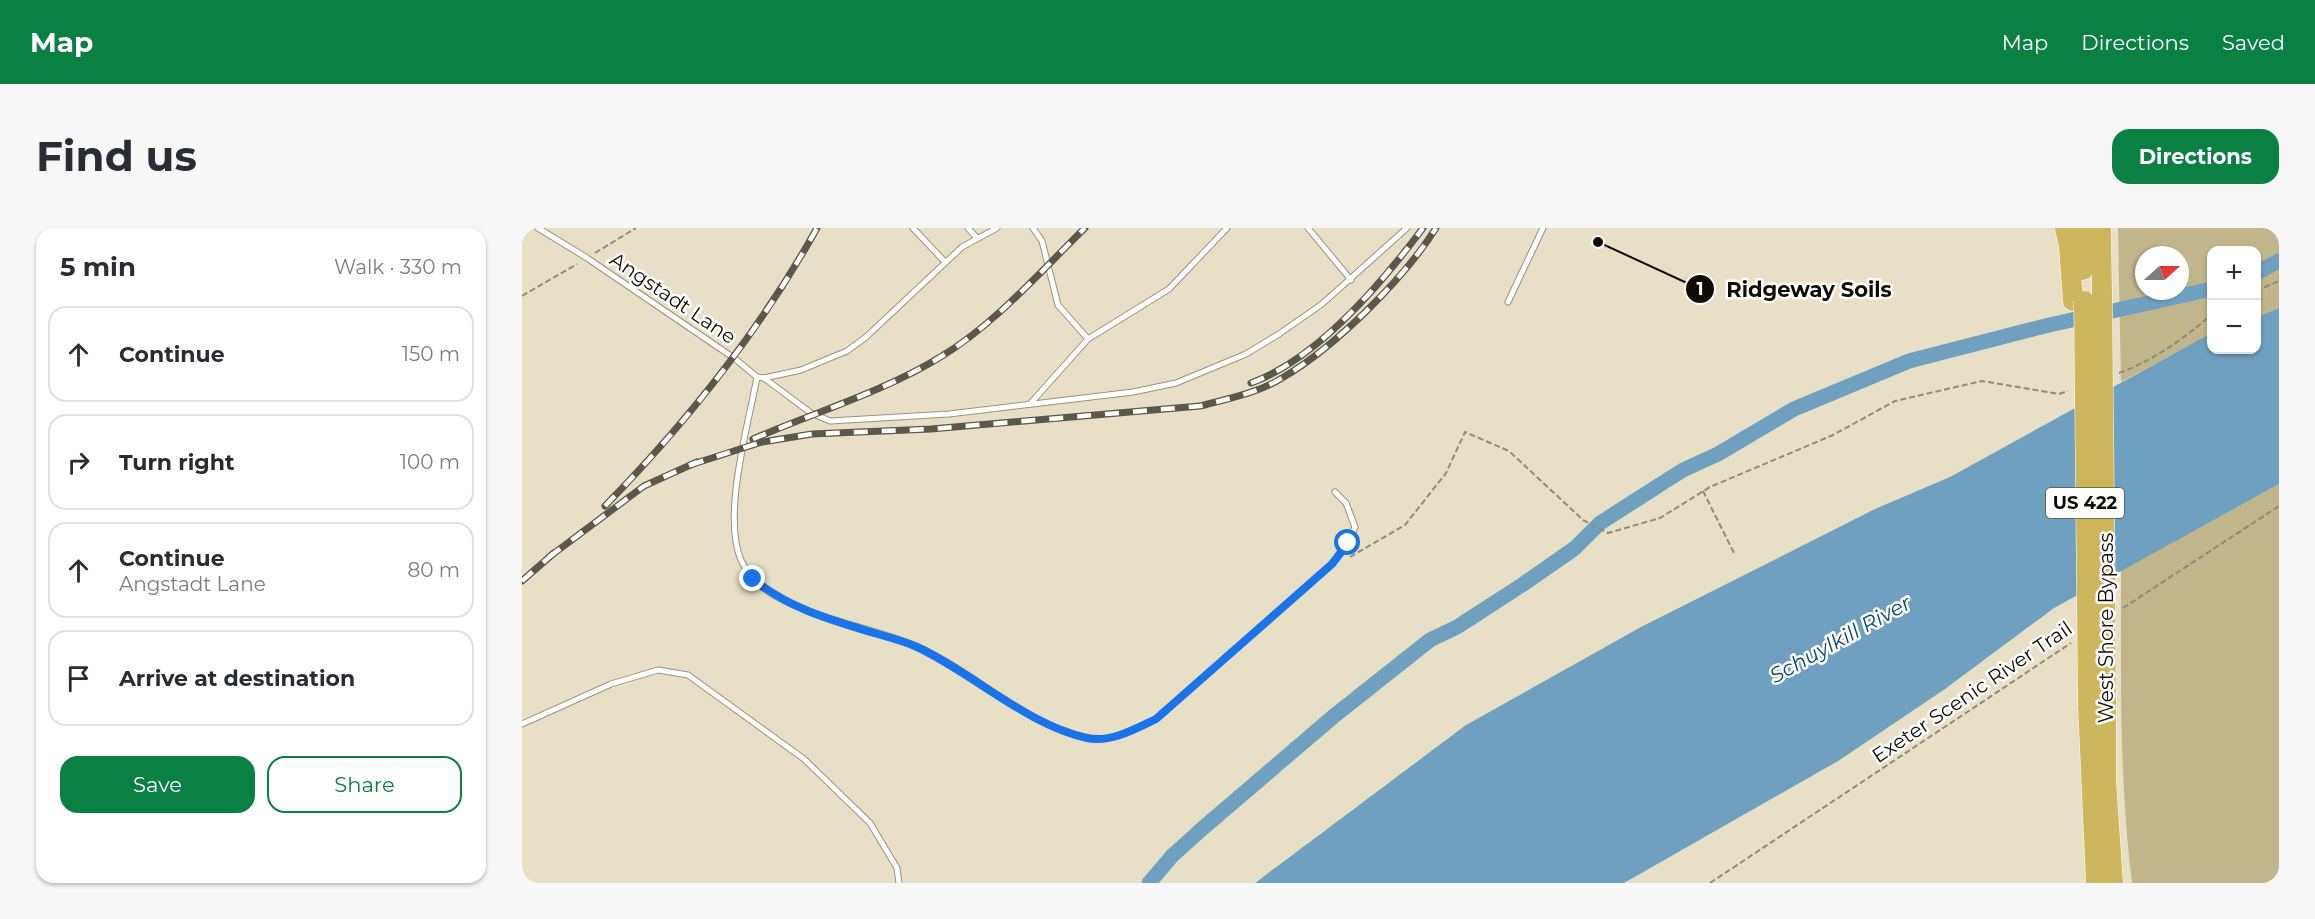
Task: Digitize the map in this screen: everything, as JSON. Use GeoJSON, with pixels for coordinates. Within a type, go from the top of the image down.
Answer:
{"type":"FeatureCollection","features":[{"type":"Feature","properties":{"kind":"highway"},"geometry":{"type":"LineString","coordinates":[[2065,228],[2078,301]]}},
{"type":"Feature","properties":{"kind":"highway","name":"West Shore Bypass"},"geometry":{"type":"LineString","coordinates":[[2082,228],[2078,301],[2084,445],[2088,705],[2096,883]]}},
{"type":"Feature","properties":{"kind":"highway","name":"West Shore Bypass"},"geometry":{"type":"LineString","coordinates":[[2101,228],[2106,780],[2113,883]]}},
{"type":"Feature","properties":{"kind":"lane","name":"Angstadt Lane"},"geometry":{"type":"LineString","coordinates":[[538,228],[734,358],[757,377]]}},
{"type":"Feature","properties":{"kind":"lane"},"geometry":{"type":"LineString","coordinates":[[913,228],[945,262]]}},
{"type":"Feature","properties":{"kind":"lane"},"geometry":{"type":"LineString","coordinates":[[968,228],[977,238]]}},
{"type":"Feature","properties":{"kind":"lane"},"geometry":{"type":"LineString","coordinates":[[997,228],[962,247],[847,351],[801,370],[764,378],[757,377],[733,511],[733,535],[741,561],[753,579],[776,598],[829,620],[915,646],[965,672],[1029,713],[1067,732],[1089,738],[1106,738],[1128,733],[1156,719],[1332,564],[1348,543],[1355,527],[1346,502],[1335,492]]}},
{"type":"Feature","properties":{"kind":"lane"},"geometry":{"type":"LineString","coordinates":[[1034,228],[1042,241],[1058,305],[1088,339]]}},
{"type":"Feature","properties":{"kind":"lane"},"geometry":{"type":"LineString","coordinates":[[1030,404],[1088,339],[1169,289],[1227,228]]}},
{"type":"Feature","properties":{"kind":"lane"},"geometry":{"type":"LineString","coordinates":[[1308,228],[1351,280]]}},
{"type":"Feature","properties":{"kind":"lane"},"geometry":{"type":"LineString","coordinates":[[764,378],[811,413],[830,422],[949,414],[1133,392],[1176,383],[1208,372],[1246,354],[1279,334],[1351,280],[1407,228]]}},
{"type":"Feature","properties":{"kind":"lane"},"geometry":{"type":"LineString","coordinates":[[1508,302],[1544,228]]}},
{"type":"Feature","properties":{"kind":"lane"},"geometry":{"type":"LineString","coordinates":[[522,724],[611,684],[658,670],[688,675],[804,759],[870,823],[897,868],[899,883]]}},
{"type":"Feature","properties":{"kind":"path"},"geometry":{"type":"LineString","coordinates":[[2261,289],[2279,281]]}},
{"type":"Feature","properties":{"kind":"path"},"geometry":{"type":"LineString","coordinates":[[2114,374],[2136,366],[2186,337],[2207,318]]}},
{"type":"Feature","properties":{"kind":"path"},"geometry":{"type":"LineString","coordinates":[[1347,559],[1405,525],[1446,473],[1465,432],[1509,451],[1583,520],[1608,533],[1660,518],[1703,491],[1833,435],[1895,401],[1983,381],[2059,394],[2070,390]]}},
{"type":"Feature","properties":{"kind":"path"},"geometry":{"type":"LineString","coordinates":[[1703,491],[1735,555]]}},
{"type":"Feature","properties":{"kind":"path"},"geometry":{"type":"LineString","coordinates":[[2123,608],[2279,506]]}},
{"type":"Feature","properties":{"kind":"path","name":"Exeter Scenic River Trail"},"geometry":{"type":"LineString","coordinates":[[1710,883],[2078,638]]}},
{"type":"Feature","properties":{"kind":"shaded area"},"geometry":{"type":"Polygon","coordinates":[[[2118,228],[2279,228],[2279,308],[2261,315],[2261,246],[2207,246],[2207,336],[2121,382],[2118,228]]]}},
{"type":"Feature","properties":{"kind":"shaded area"},"geometry":{"type":"Polygon","coordinates":[[[2279,484],[2279,883],[2132,883],[2123,766],[2121,570],[2279,484]]]}},
{"type":"Feature","properties":{"kind":"water","name":"Schuylkill River"},"geometry":{"type":"Polygon","coordinates":[[[2279,308],[2279,484],[2054,608],[1945,689],[1838,761],[1624,883],[1255,883],[1466,725],[1641,627],[1875,509],[1950,477],[2206,336],[2207,354],[2261,354],[2261,315],[2279,308]]]}},
{"type":"Feature","properties":{"kind":"waterway"},"geometry":{"type":"LineString","coordinates":[[2261,270],[2279,261]]}},
{"type":"Feature","properties":{"kind":"waterway"},"geometry":{"type":"LineString","coordinates":[[1149,883],[1172,856],[1203,828],[1334,716],[1430,640],[1457,627],[1522,585],[1575,548],[1600,523],[1683,470],[1718,454],[1794,409],[1909,361],[2049,325],[2207,290]]}},
{"type":"Feature","properties":{"kind":"railway"},"geometry":{"type":"LineString","coordinates":[[605,506],[665,442],[720,374],[771,303],[817,228]]}},
{"type":"Feature","properties":{"kind":"railway"},"geometry":{"type":"LineString","coordinates":[[753,439],[873,391],[942,356],[999,313],[1085,228]]}},
{"type":"Feature","properties":{"kind":"railway"},"geometry":{"type":"LineString","coordinates":[[1251,383],[1276,372],[1324,338],[1368,295],[1423,228]]}},
{"type":"Feature","properties":{"kind":"railway"},"geometry":{"type":"LineString","coordinates":[[690,465],[762,442],[812,434],[931,429],[1200,406],[1242,395],[1282,378],[1324,349],[1345,331],[1406,269],[1436,228]]}},
{"type":"Feature","properties":{"kind":"railway"},"geometry":{"type":"LineString","coordinates":[[549,557],[644,486],[697,462]]}},
{"type":"Feature","properties":{"kind":"railway"},"geometry":{"type":"LineString","coordinates":[[522,581],[554,553]]}},
{"type":"Feature","properties":{"kind":"place","name":"Ridgeway Soils"},"geometry":{"type":"Point","coordinates":[1598,242]}},
{"type":"Feature","properties":{"kind":"route"},"geometry":{"type":"LineString","coordinates":[[753,579],[776,598],[829,620],[915,646],[965,672],[1029,713],[1067,732],[1089,738],[1106,738],[1128,733],[1156,719],[1332,564],[1348,543]]}}]}
